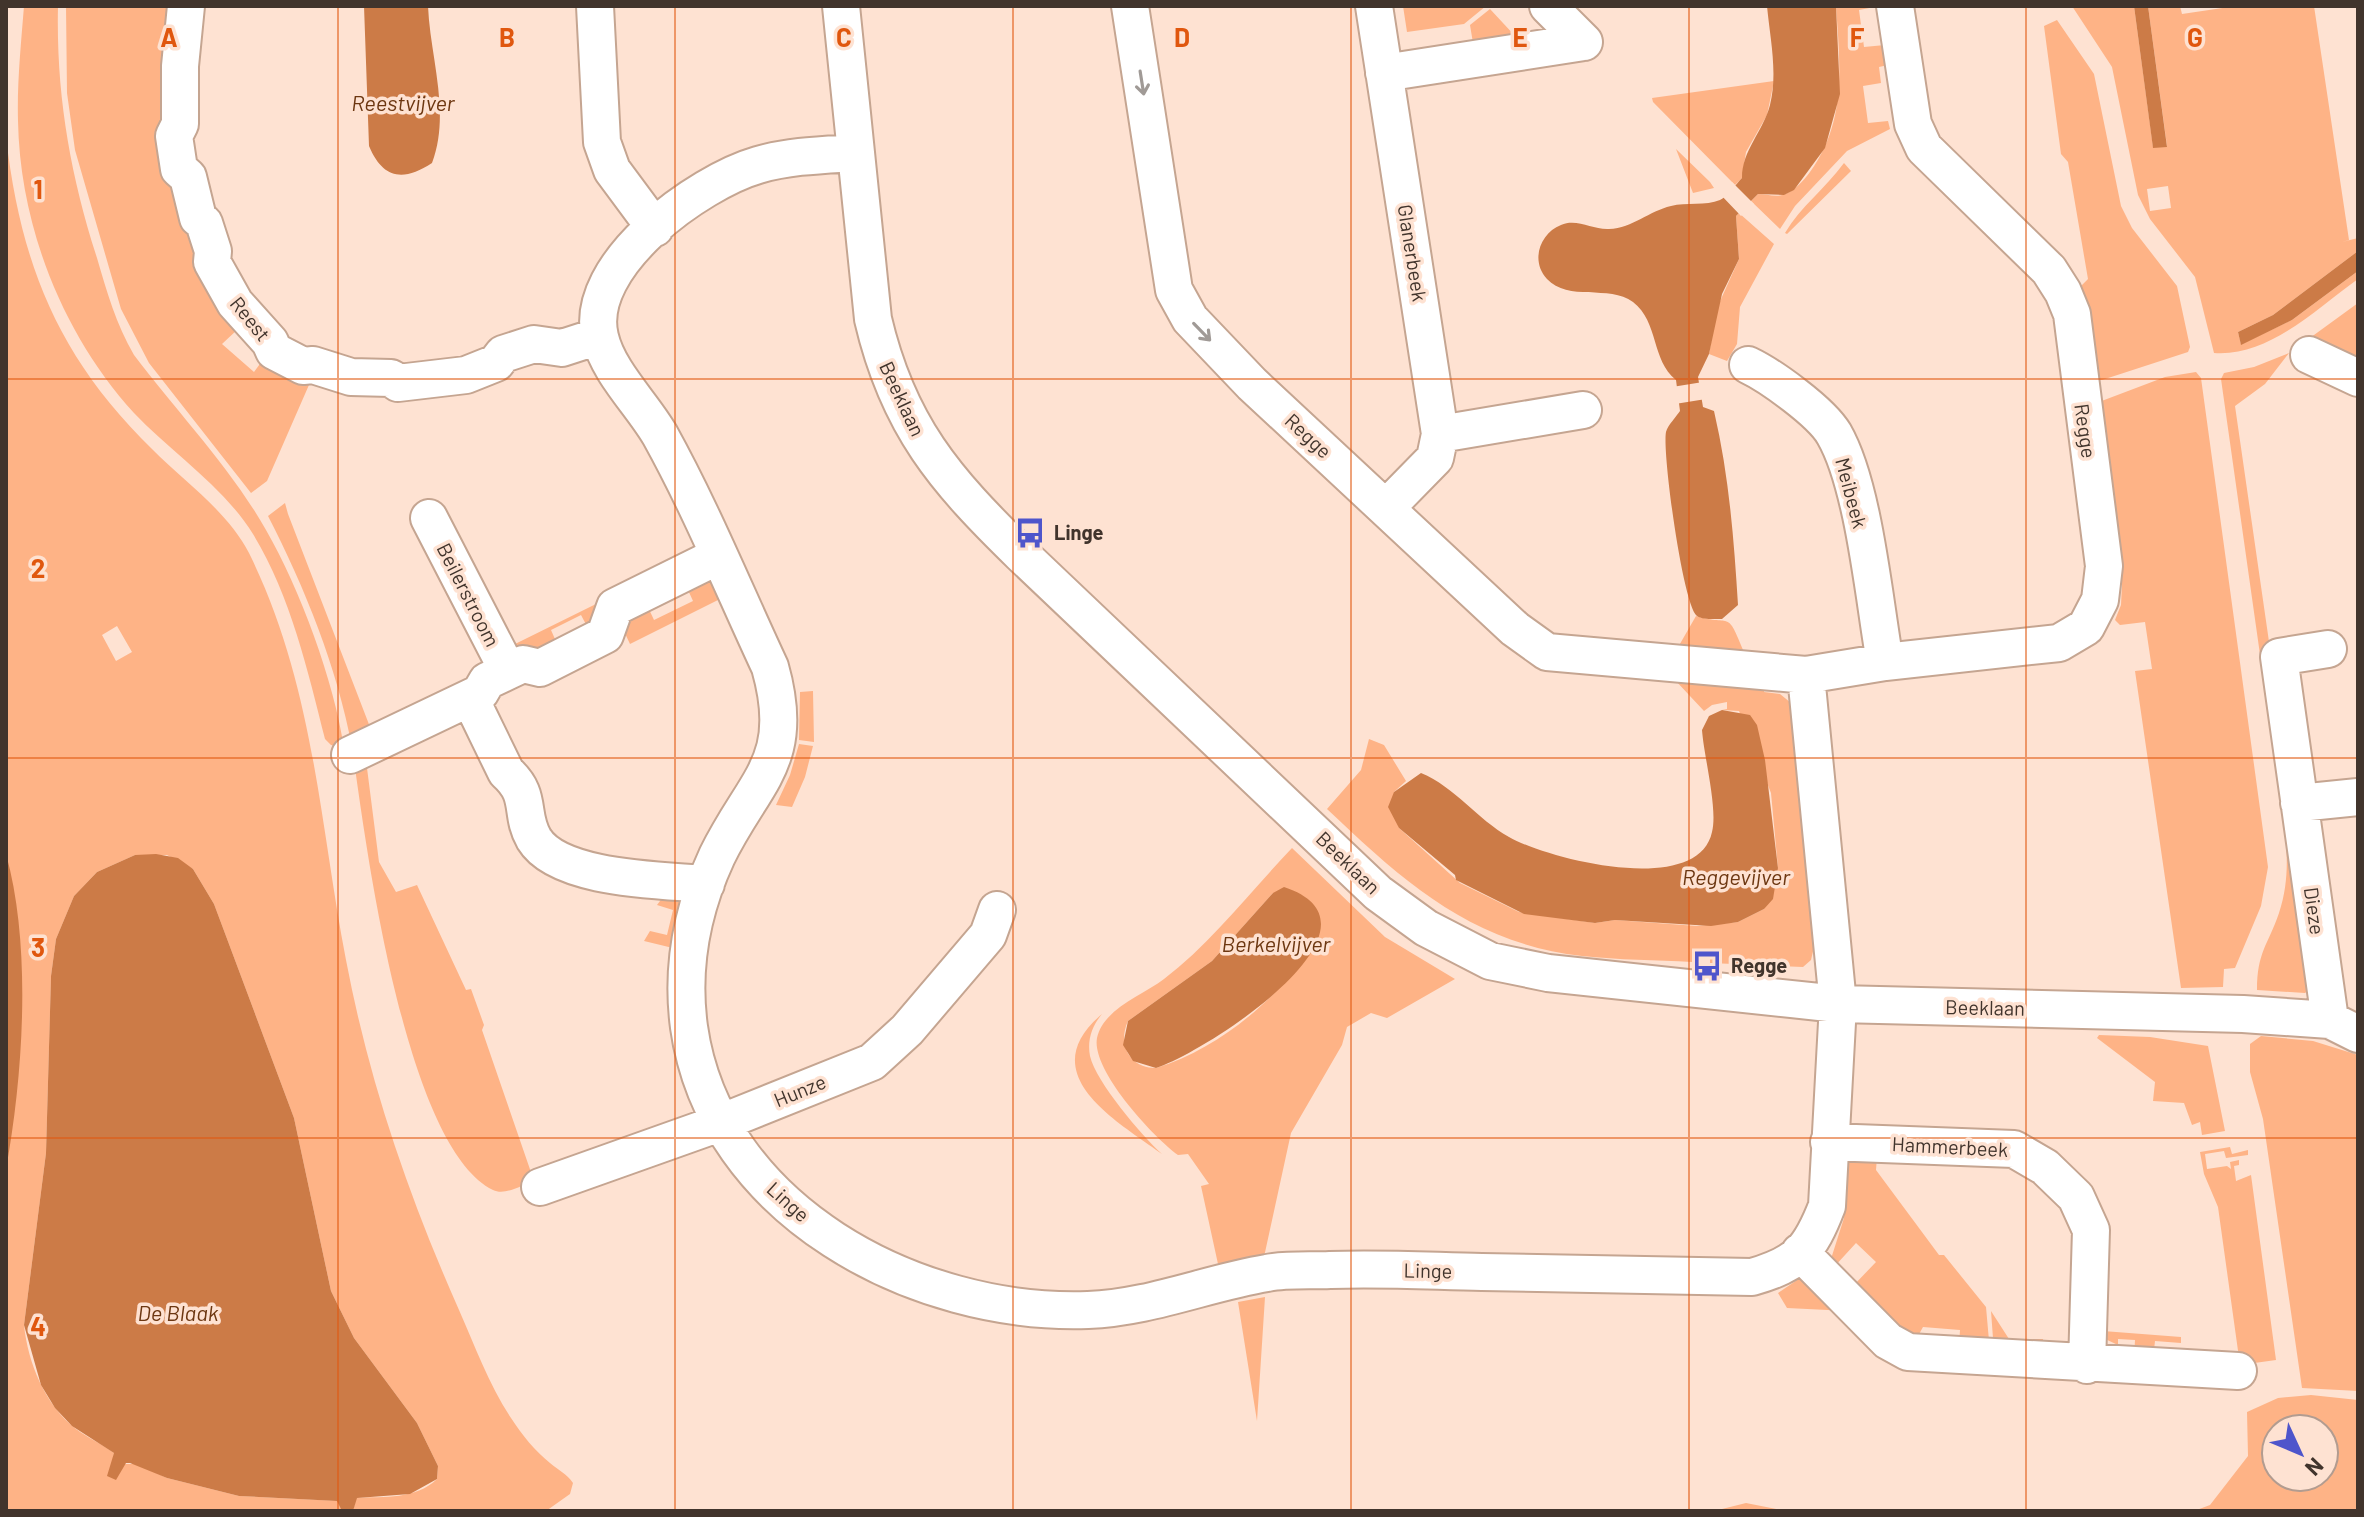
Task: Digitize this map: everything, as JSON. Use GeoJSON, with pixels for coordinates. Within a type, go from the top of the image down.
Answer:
{"type":"FeatureCollection","features":[{"type":"Feature","properties":{"kind":"street","name":"Reest"},"geometry":{"type":"LineString","coordinates":[[186,6],[180,56],[180,124],[174,136],[179,169],[188,177],[198,218],[204,223],[213,251],[212,262],[235,303],[270,342],[274,351],[303,366],[313,365],[351,377],[391,378],[398,383],[466,375],[496,363],[503,354],[534,344],[562,348],[599,336]]}},
{"type":"Feature","properties":{"kind":"street"},"geometry":{"type":"LineString","coordinates":[[595,6],[593,25],[602,142],[612,170],[655,228]]}},
{"type":"Feature","properties":{"kind":"street","name":"Beeklaan"},"geometry":{"type":"LineString","coordinates":[[841,6],[873,319],[885,369],[903,409],[946,476],[977,511],[1378,893],[1426,928],[1490,961],[1548,973],[1838,1004],[2243,1014],[2344,1027]]}},
{"type":"Feature","properties":{"kind":"street","name":"Regge"},"geometry":{"type":"LineString","coordinates":[[1130,6],[1169,270],[1179,302],[1190,319],[1252,384],[1515,629],[1547,652],[1806,675],[1885,662],[2059,643],[2086,627],[2100,600],[2104,566],[2072,314],[2049,270],[1924,148],[1913,124],[1895,6]]}},
{"type":"Feature","properties":{"kind":"street","name":"Glanerbeek"},"geometry":{"type":"LineString","coordinates":[[1374,6],[1440,434]]}},
{"type":"Feature","properties":{"kind":"street"},"geometry":{"type":"LineString","coordinates":[[1384,73],[1584,42],[1548,6]]}},
{"type":"Feature","properties":{"kind":"street"},"geometry":{"type":"LineString","coordinates":[[599,336],[601,297],[607,282],[626,255],[693,197],[726,177],[758,165],[800,156],[854,153]]}},
{"type":"Feature","properties":{"kind":"street","name":"Linge"},"geometry":{"type":"LineString","coordinates":[[599,336],[660,435],[770,667],[779,697],[777,745],[759,791],[718,855],[692,932],[686,994],[698,1072],[720,1123],[777,1194],[838,1242],[927,1287],[1003,1306],[1057,1310],[1131,1306],[1270,1272],[1344,1269],[1752,1277],[1785,1268],[1815,1237],[1827,1206],[1838,1004]]}},
{"type":"Feature","properties":{"kind":"street"},"geometry":{"type":"LineString","coordinates":[[2309,355],[2358,378]]}},
{"type":"Feature","properties":{"kind":"street","name":"Meibeek"},"geometry":{"type":"LineString","coordinates":[[1748,365],[1772,376],[1833,433],[1854,488],[1885,662]]}},
{"type":"Feature","properties":{"kind":"street"},"geometry":{"type":"LineString","coordinates":[[1386,508],[1435,458],[1440,434],[1583,410]]}},
{"type":"Feature","properties":{"kind":"street","name":"Beilerstroom"},"geometry":{"type":"LineString","coordinates":[[429,518],[508,671]]}},
{"type":"Feature","properties":{"kind":"street","name":"Beilerstroom"},"geometry":{"type":"LineString","coordinates":[[350,755],[480,693],[487,681],[508,671],[523,664],[540,668],[605,635],[615,607],[718,556]]}},
{"type":"Feature","properties":{"kind":"street","name":"Dieze"},"geometry":{"type":"LineString","coordinates":[[2328,649],[2279,657],[2299,803],[2344,1027]]}},
{"type":"Feature","properties":{"kind":"street"},"geometry":{"type":"LineString","coordinates":[[1806,675],[1838,1004]]}},
{"type":"Feature","properties":{"kind":"street"},"geometry":{"type":"LineString","coordinates":[[470,698],[506,772],[516,781],[527,803],[527,826],[537,844],[593,872],[706,884]]}},
{"type":"Feature","properties":{"kind":"street"},"geometry":{"type":"LineString","coordinates":[[2299,803],[2358,797]]}},
{"type":"Feature","properties":{"kind":"street","name":"Hunze"},"geometry":{"type":"LineString","coordinates":[[540,1187],[720,1123],[872,1062],[890,1049],[988,935],[997,910]]}},
{"type":"Feature","properties":{"kind":"street","name":"Hammerbeek"},"geometry":{"type":"LineString","coordinates":[[1829,1142],[2014,1149],[2045,1167],[2076,1197],[2091,1230],[2087,1365]]}},
{"type":"Feature","properties":{"kind":"street"},"geometry":{"type":"LineString","coordinates":[[1800,1252],[1888,1341],[1908,1352],[2087,1365],[2238,1371]]}},
{"type":"Feature","properties":{"kind":"shaded area"},"geometry":{"type":"Polygon","coordinates":[[[24,6],[58,6],[59,71],[72,165],[87,227],[122,332],[134,355],[237,485],[279,554],[324,665],[344,748],[331,745],[325,739],[288,607],[253,534],[228,501],[134,413],[109,382],[86,349],[50,278],[27,200],[21,161],[18,92],[24,6]]]}},
{"type":"Feature","properties":{"kind":"shaded area"},"geometry":{"type":"Polygon","coordinates":[[[66,6],[178,6],[164,49],[163,70],[238,329],[222,344],[254,372],[265,357],[312,378],[267,481],[251,493],[149,363],[121,309],[75,150],[67,93],[66,6]]]}},
{"type":"Feature","properties":{"kind":"shaded area"},"geometry":{"type":"Polygon","coordinates":[[[1403,6],[1486,6],[1464,24],[1407,32],[1403,6]]]}},
{"type":"Feature","properties":{"kind":"shaded area"},"geometry":{"type":"Polygon","coordinates":[[[1836,6],[1880,6],[1859,10],[1864,47],[1885,45],[1888,65],[1879,67],[1881,83],[1863,86],[1868,123],[1888,121],[1890,129],[1847,151],[1795,206],[1780,229],[1751,201],[1758,194],[1779,196],[1790,192],[1808,175],[1822,153],[1836,113],[1838,92],[1836,6]]]}},
{"type":"Feature","properties":{"kind":"shaded area"},"geometry":{"type":"Polygon","coordinates":[[[2072,6],[2134,6],[2153,147],[2167,146],[2148,6],[2180,6],[2182,14],[2236,6],[2314,6],[2349,240],[2342,242],[2358,238],[2358,251],[2273,315],[2238,332],[2241,344],[2292,320],[2358,271],[2358,279],[2273,339],[2234,352],[2214,353],[2195,277],[2150,219],[2138,195],[2112,67],[2072,6]],[[2168,186],[2147,189],[2150,211],[2171,208],[2168,186]]]}},
{"type":"Feature","properties":{"kind":"shaded area"},"geometry":{"type":"Polygon","coordinates":[[[1490,9],[1516,37],[1473,43],[1470,25],[1490,9]]]}},
{"type":"Feature","properties":{"kind":"shaded area"},"geometry":{"type":"Polygon","coordinates":[[[2057,20],[2094,74],[2121,206],[2132,228],[2177,286],[2190,347],[2188,352],[2102,380],[2098,380],[2077,290],[2088,279],[2068,162],[2061,154],[2044,26],[2057,20]]]}},
{"type":"Feature","properties":{"kind":"shaded area"},"geometry":{"type":"Polygon","coordinates":[[[1774,81],[1767,115],[1746,152],[1742,178],[1735,185],[1652,98],[1774,81]]]}},
{"type":"Feature","properties":{"kind":"shaded area"},"geometry":{"type":"Polygon","coordinates":[[[6,137],[22,227],[34,268],[69,344],[120,415],[205,498],[240,538],[271,603],[301,703],[355,1005],[392,1138],[423,1225],[489,1379],[524,1437],[573,1483],[570,1494],[546,1511],[353,1511],[356,1498],[399,1496],[419,1491],[437,1479],[438,1466],[417,1423],[354,1338],[331,1291],[294,1118],[214,904],[193,869],[167,855],[135,855],[97,872],[74,896],[56,939],[51,976],[46,1153],[24,1325],[29,1354],[55,1408],[76,1429],[114,1453],[113,1464],[137,1464],[167,1478],[239,1496],[338,1501],[342,1511],[6,1511],[6,1170],[15,1100],[20,1003],[17,926],[6,854],[6,137]],[[117,626],[102,635],[116,661],[132,652],[117,626]]]}},
{"type":"Feature","properties":{"kind":"shaded area"},"geometry":{"type":"Polygon","coordinates":[[[1676,149],[1710,182],[1714,188],[1693,193],[1676,149]]]}},
{"type":"Feature","properties":{"kind":"shaded area"},"geometry":{"type":"Polygon","coordinates":[[[1844,163],[1851,171],[1785,233],[1798,214],[1844,163]]]}},
{"type":"Feature","properties":{"kind":"shaded area"},"geometry":{"type":"Polygon","coordinates":[[[1739,213],[1774,244],[1740,307],[1737,344],[1727,361],[1709,354],[1717,308],[1739,259],[1736,216],[1739,213]]]}},
{"type":"Feature","properties":{"kind":"shaded area"},"geometry":{"type":"Polygon","coordinates":[[[2358,303],[2358,375],[2303,343],[2358,303]]]}},
{"type":"Feature","properties":{"kind":"shaded area"},"geometry":{"type":"Polygon","coordinates":[[[2289,353],[2265,384],[2235,406],[2295,822],[2284,824],[2221,379],[2224,373],[2254,367],[2289,353]]]}},
{"type":"Feature","properties":{"kind":"shaded area"},"geometry":{"type":"Polygon","coordinates":[[[2196,372],[2201,378],[2268,867],[2261,906],[2235,968],[2224,969],[2223,987],[2181,988],[2135,671],[2152,669],[2145,622],[2120,625],[2115,620],[2121,605],[2122,584],[2099,402],[2165,377],[2196,372]]]}},
{"type":"Feature","properties":{"kind":"shaded area"},"geometry":{"type":"Polygon","coordinates":[[[285,503],[375,740],[352,747],[329,658],[295,571],[268,516],[285,503]]]}},
{"type":"Feature","properties":{"kind":"shaded area"},"geometry":{"type":"Polygon","coordinates":[[[714,576],[724,597],[630,644],[622,627],[626,616],[647,605],[654,620],[693,601],[688,590],[714,576]]]}},
{"type":"Feature","properties":{"kind":"shaded area"},"geometry":{"type":"Polygon","coordinates":[[[598,603],[589,630],[581,615],[551,630],[558,646],[535,657],[511,646],[598,603]]]}},
{"type":"Feature","properties":{"kind":"shaded area"},"geometry":{"type":"Polygon","coordinates":[[[1696,616],[1731,624],[1744,652],[1677,649],[1696,616]]]}},
{"type":"Feature","properties":{"kind":"shaded area"},"geometry":{"type":"Polygon","coordinates":[[[1675,680],[1765,685],[1764,692],[1780,694],[1791,703],[1814,947],[1811,960],[1803,967],[1710,963],[1710,957],[1693,956],[1692,962],[1582,956],[1542,949],[1506,938],[1473,923],[1412,884],[1327,809],[1361,770],[1369,739],[1384,745],[1406,781],[1394,792],[1399,828],[1460,883],[1519,912],[1595,923],[1615,920],[1697,926],[1738,922],[1764,909],[1778,868],[1771,793],[1739,711],[1722,710],[1727,709],[1727,702],[1712,705],[1704,711],[1675,680]]]}},
{"type":"Feature","properties":{"kind":"shaded area"},"geometry":{"type":"Polygon","coordinates":[[[813,691],[814,742],[799,740],[800,692],[813,691]]]}},
{"type":"Feature","properties":{"kind":"shaded area"},"geometry":{"type":"Polygon","coordinates":[[[393,744],[398,754],[367,768],[379,862],[396,892],[417,885],[466,990],[471,989],[534,1181],[508,1191],[493,1190],[463,1163],[436,1118],[414,1059],[396,994],[369,860],[354,761],[393,744]]]}},
{"type":"Feature","properties":{"kind":"shaded area"},"geometry":{"type":"Polygon","coordinates":[[[799,744],[813,746],[805,777],[792,807],[776,805],[790,775],[799,744]]]}},
{"type":"Feature","properties":{"kind":"shaded area"},"geometry":{"type":"Polygon","coordinates":[[[2295,831],[2296,910],[2305,976],[2317,983],[2305,993],[2257,990],[2261,957],[2279,913],[2286,883],[2285,832],[2295,831]]]}},
{"type":"Feature","properties":{"kind":"shaded area"},"geometry":{"type":"Polygon","coordinates":[[[1292,848],[1385,937],[1455,979],[1387,1018],[1371,1013],[1347,1027],[1342,1045],[1291,1133],[1264,1257],[1218,1264],[1201,1186],[1209,1184],[1188,1154],[1178,1155],[1167,1146],[1126,1102],[1104,1067],[1097,1038],[1115,1011],[1181,965],[1292,848]],[[1273,893],[1212,961],[1128,1021],[1124,1038],[1128,1054],[1139,1064],[1156,1068],[1205,1047],[1268,999],[1320,939],[1273,893]]]}},
{"type":"Feature","properties":{"kind":"shaded area"},"geometry":{"type":"Polygon","coordinates":[[[663,897],[687,904],[677,949],[644,941],[650,931],[667,935],[673,910],[657,905],[663,897]]]}},
{"type":"Feature","properties":{"kind":"shaded area"},"geometry":{"type":"Polygon","coordinates":[[[1102,1014],[1090,1039],[1089,1050],[1094,1067],[1121,1108],[1162,1154],[1105,1111],[1088,1094],[1078,1076],[1075,1057],[1082,1036],[1102,1014]]]}},
{"type":"Feature","properties":{"kind":"shaded area"},"geometry":{"type":"Polygon","coordinates":[[[2099,1035],[2150,1037],[2208,1046],[2225,1131],[2202,1135],[2200,1122],[2192,1125],[2184,1103],[2153,1101],[2155,1082],[2097,1038],[2099,1035]]]}},
{"type":"Feature","properties":{"kind":"shaded area"},"geometry":{"type":"Polygon","coordinates":[[[2261,1036],[2313,1041],[2358,1055],[2358,1391],[2302,1388],[2263,1119],[2250,1072],[2250,1044],[2261,1036]]]}},
{"type":"Feature","properties":{"kind":"shaded area"},"geometry":{"type":"Polygon","coordinates":[[[2230,1147],[2232,1154],[2248,1150],[2248,1155],[2226,1158],[2224,1151],[2205,1154],[2207,1169],[2227,1166],[2231,1169],[2230,1162],[2239,1160],[2239,1165],[2234,1166],[2236,1181],[2251,1175],[2276,1360],[2240,1365],[2218,1207],[2204,1174],[2200,1152],[2230,1147]]]}},
{"type":"Feature","properties":{"kind":"shaded area"},"geometry":{"type":"Polygon","coordinates":[[[1848,1155],[1877,1157],[1876,1170],[1939,1255],[1944,1255],[1986,1307],[1990,1352],[1959,1347],[1960,1330],[1923,1327],[1913,1345],[1853,1286],[1876,1262],[1856,1243],[1834,1267],[1830,1262],[1844,1218],[1848,1155]]]}},
{"type":"Feature","properties":{"kind":"shaded area"},"geometry":{"type":"Polygon","coordinates":[[[1806,1274],[1848,1311],[1787,1308],[1778,1293],[1806,1274]]]}},
{"type":"Feature","properties":{"kind":"shaded area"},"geometry":{"type":"Polygon","coordinates":[[[1265,1297],[1257,1421],[1238,1302],[1265,1297]]]}},
{"type":"Feature","properties":{"kind":"shaded area"},"geometry":{"type":"Polygon","coordinates":[[[1991,1311],[2009,1339],[2043,1339],[2042,1355],[1994,1352],[1991,1311]]]}},
{"type":"Feature","properties":{"kind":"shaded area"},"geometry":{"type":"Polygon","coordinates":[[[2103,1331],[2181,1337],[2181,1343],[2155,1341],[2153,1359],[2134,1358],[2135,1340],[2118,1339],[2118,1345],[2103,1338],[2103,1331]]]}},
{"type":"Feature","properties":{"kind":"shaded area"},"geometry":{"type":"Polygon","coordinates":[[[2311,1395],[2358,1400],[2358,1511],[2194,1511],[2210,1505],[2248,1456],[2247,1412],[2278,1398],[2311,1395]]]}},
{"type":"Feature","properties":{"kind":"shaded area"},"geometry":{"type":"Polygon","coordinates":[[[1746,1503],[1787,1511],[1714,1511],[1746,1503]]]}},
{"type":"Feature","properties":{"kind":"water","name":"Reestvijver"},"geometry":{"type":"Polygon","coordinates":[[[364,6],[428,6],[440,125],[432,163],[412,173],[403,175],[387,171],[369,146],[364,6]]]}},
{"type":"Feature","properties":{"kind":"water"},"geometry":{"type":"Polygon","coordinates":[[[1767,6],[1836,6],[1840,94],[1825,148],[1794,190],[1784,195],[1758,194],[1736,216],[1739,259],[1722,294],[1709,354],[1698,377],[1703,407],[1714,411],[1724,459],[1738,605],[1722,619],[1705,619],[1697,616],[1691,606],[1670,496],[1666,432],[1680,411],[1676,380],[1662,362],[1647,320],[1633,302],[1612,294],[1577,292],[1556,286],[1542,272],[1538,256],[1548,234],[1561,225],[1573,223],[1603,229],[1618,228],[1671,206],[1720,200],[1732,190],[1742,178],[1745,159],[1770,105],[1773,68],[1767,6]]]}},
{"type":"Feature","properties":{"kind":"water"},"geometry":{"type":"Polygon","coordinates":[[[2134,6],[2148,6],[2167,147],[2153,148],[2134,6]]]}},
{"type":"Feature","properties":{"kind":"water"},"geometry":{"type":"Polygon","coordinates":[[[2358,251],[2358,271],[2292,320],[2241,345],[2238,332],[2273,315],[2358,251]]]}},
{"type":"Feature","properties":{"kind":"water","name":"Reggevijver"},"geometry":{"type":"Polygon","coordinates":[[[1722,710],[1750,715],[1757,725],[1765,760],[1778,868],[1773,899],[1764,909],[1738,922],[1711,926],[1615,920],[1595,923],[1524,914],[1456,880],[1455,875],[1399,828],[1388,807],[1394,792],[1421,773],[1445,786],[1497,830],[1529,846],[1588,863],[1621,868],[1652,868],[1680,863],[1701,852],[1712,832],[1712,797],[1702,730],[1709,716],[1722,710]]]}},
{"type":"Feature","properties":{"kind":"water"},"geometry":{"type":"Polygon","coordinates":[[[6,854],[19,929],[22,1012],[17,1094],[6,1169],[6,854]]]}},
{"type":"Feature","properties":{"kind":"water","name":"De Blaak"},"geometry":{"type":"Polygon","coordinates":[[[156,854],[178,858],[193,869],[214,904],[294,1118],[331,1291],[354,1338],[417,1423],[438,1466],[437,1479],[410,1494],[357,1498],[353,1511],[342,1511],[337,1501],[239,1496],[167,1478],[130,1463],[126,1463],[116,1480],[107,1476],[114,1453],[72,1426],[55,1408],[41,1385],[24,1325],[46,1153],[51,976],[56,939],[74,896],[97,872],[135,855],[156,854]]]}},
{"type":"Feature","properties":{"kind":"water","name":"Berkelvijver"},"geometry":{"type":"Polygon","coordinates":[[[1284,887],[1314,905],[1321,930],[1308,957],[1282,986],[1213,1039],[1156,1068],[1133,1061],[1123,1045],[1128,1021],[1212,961],[1273,893],[1284,887]]]}},
{"type":"Feature","properties":{"kind":"pier"},"geometry":{"type":"Polygon","coordinates":[[[1732,182],[1754,204],[1741,216],[1720,194],[1732,182]]]}},
{"type":"Feature","properties":{"kind":"pier"},"geometry":{"type":"Polygon","coordinates":[[[1703,382],[1706,399],[1675,404],[1672,387],[1703,382]]]}},
{"type":"Feature","properties":{"kind":"place","name":"Linge"},"geometry":{"type":"Point","coordinates":[1030,533]}},
{"type":"Feature","properties":{"kind":"place","name":"Regge"},"geometry":{"type":"Point","coordinates":[1707,966]}}]}
